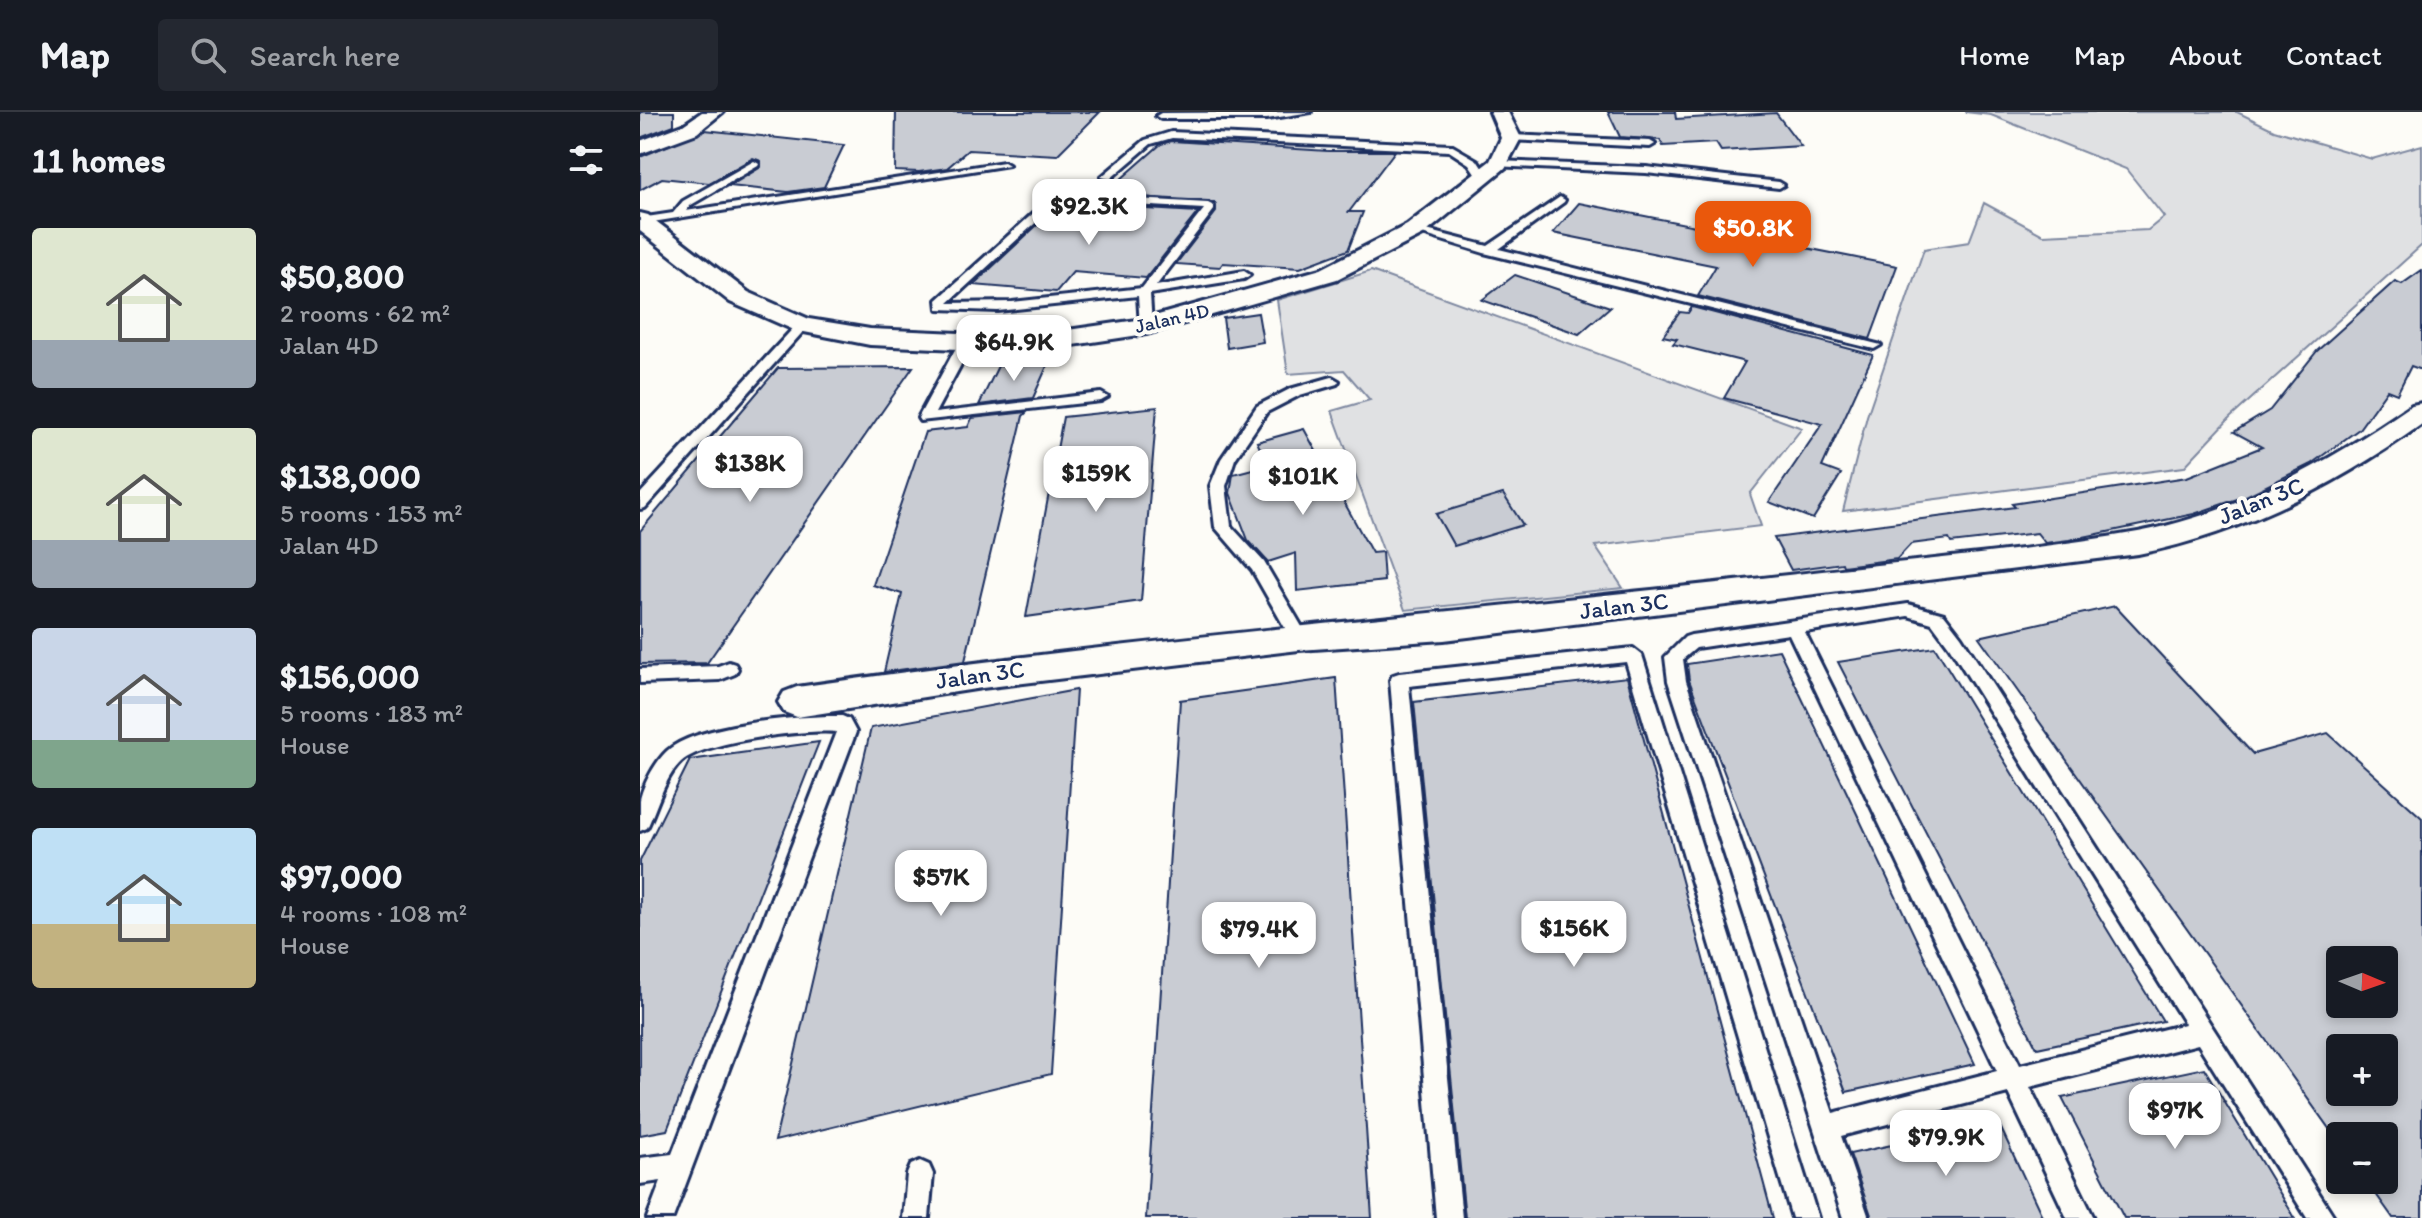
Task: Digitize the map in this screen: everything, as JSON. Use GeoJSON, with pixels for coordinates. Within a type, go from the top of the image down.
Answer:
{"type":"FeatureCollection","features":[{"type":"Feature","properties":{"kind":"street"},"geometry":{"type":"LineString","coordinates":[[640,148],[690,129],[714,112]]}},
{"type":"Feature","properties":{"kind":"street"},"geometry":{"type":"LineString","coordinates":[[1499,112],[1511,138]]}},
{"type":"Feature","properties":{"kind":"street","name":"Jalan 4D"},"geometry":{"type":"LineString","coordinates":[[641,221],[739,297],[803,325],[870,337],[965,344],[1026,344],[1146,326],[1329,274],[1415,230],[1491,171],[1511,138]]}},
{"type":"Feature","properties":{"kind":"street","name":"Jalan 3C"},"geometry":{"type":"LineString","coordinates":[[797,702],[982,674],[1299,637],[1460,626],[2069,554],[2168,536],[2231,516],[2308,483],[2422,411]]}},
{"type":"Feature","properties":{"kind":"lane"},"geometry":{"type":"LineString","coordinates":[[1161,116],[1306,112]]}},
{"type":"Feature","properties":{"kind":"lane"},"geometry":{"type":"LineString","coordinates":[[1106,177],[1148,142],[1171,135],[1451,148],[1491,171],[1646,170],[1779,185]]}},
{"type":"Feature","properties":{"kind":"lane"},"geometry":{"type":"LineString","coordinates":[[1511,138],[1650,144]]}},
{"type":"Feature","properties":{"kind":"lane"},"geometry":{"type":"LineString","coordinates":[[678,214],[687,203],[754,164]]}},
{"type":"Feature","properties":{"kind":"lane"},"geometry":{"type":"LineString","coordinates":[[641,221],[1004,165]]}},
{"type":"Feature","properties":{"kind":"lane"},"geometry":{"type":"LineString","coordinates":[[1146,326],[1144,294],[1210,208],[1208,206],[1081,199],[1053,201],[941,303],[942,306],[962,308],[1003,307],[1144,294],[1244,275]]}},
{"type":"Feature","properties":{"kind":"lane"},"geometry":{"type":"LineString","coordinates":[[1488,251],[1560,200]]}},
{"type":"Feature","properties":{"kind":"lane"},"geometry":{"type":"LineString","coordinates":[[1415,230],[1488,251],[1874,345]]}},
{"type":"Feature","properties":{"kind":"lane"},"geometry":{"type":"LineString","coordinates":[[640,504],[803,325]]}},
{"type":"Feature","properties":{"kind":"lane"},"geometry":{"type":"LineString","coordinates":[[965,344],[925,418],[1101,397]]}},
{"type":"Feature","properties":{"kind":"lane"},"geometry":{"type":"LineString","coordinates":[[1299,637],[1258,566],[1223,527],[1218,486],[1228,459],[1262,409],[1295,392],[1332,381]]}},
{"type":"Feature","properties":{"kind":"lane"},"geometry":{"type":"LineString","coordinates":[[1856,1218],[1682,696],[1674,657],[1691,642],[1908,610],[1938,618],[2322,1218]]}},
{"type":"Feature","properties":{"kind":"lane"},"geometry":{"type":"LineString","coordinates":[[1794,627],[2081,1218]]}},
{"type":"Feature","properties":{"kind":"lane"},"geometry":{"type":"LineString","coordinates":[[1449,1218],[1399,680],[1633,655],[1805,1218]]}},
{"type":"Feature","properties":{"kind":"lane"},"geometry":{"type":"LineString","coordinates":[[640,676],[720,673],[729,669]]}},
{"type":"Feature","properties":{"kind":"lane"},"geometry":{"type":"LineString","coordinates":[[640,822],[673,758],[685,747],[709,739],[830,723],[842,724],[846,732],[660,1218]]}},
{"type":"Feature","properties":{"kind":"lane"},"geometry":{"type":"LineString","coordinates":[[1826,1127],[2203,1031]]}},
{"type":"Feature","properties":{"kind":"lane"},"geometry":{"type":"LineString","coordinates":[[640,1171],[679,1166]]}},
{"type":"Feature","properties":{"kind":"lane"},"geometry":{"type":"LineString","coordinates":[[916,1218],[920,1174]]}},
{"type":"Feature","properties":{"kind":"shaded area"},"geometry":{"type":"Polygon","coordinates":[[[1965,112],[2237,112],[2274,130],[2372,159],[2422,145],[2422,245],[2230,418],[2184,467],[1843,511],[1867,416],[1924,249],[1969,242],[1984,203],[2043,235],[2148,230],[2164,217],[2126,169],[1991,115],[1965,112]]]}},
{"type":"Feature","properties":{"kind":"shaded area"},"geometry":{"type":"Polygon","coordinates":[[[1371,271],[1802,428],[1750,494],[1761,526],[1595,546],[1623,588],[1405,610],[1332,411],[1370,400],[1344,370],[1288,374],[1277,300],[1371,271]]]}},
{"type":"Feature","properties":{"kind":"building"},"geometry":{"type":"Polygon","coordinates":[[[640,112],[674,112],[674,125],[640,138],[640,112]]]}},
{"type":"Feature","properties":{"kind":"building"},"geometry":{"type":"Polygon","coordinates":[[[896,112],[1100,112],[1057,155],[968,150],[947,168],[919,172],[895,171],[896,112]]]}},
{"type":"Feature","properties":{"kind":"building"},"geometry":{"type":"Polygon","coordinates":[[[1608,112],[1675,112],[1676,119],[1776,113],[1801,146],[1721,151],[1716,143],[1663,146],[1660,140],[1620,137],[1608,112]]]}},
{"type":"Feature","properties":{"kind":"building"},"geometry":{"type":"Polygon","coordinates":[[[705,130],[844,145],[824,187],[788,192],[730,186],[761,167],[761,161],[753,158],[709,183],[662,178],[640,190],[640,157],[705,130]]]}},
{"type":"Feature","properties":{"kind":"building"},"geometry":{"type":"Polygon","coordinates":[[[1172,141],[1328,151],[1395,151],[1349,212],[1363,212],[1348,250],[1300,268],[1223,263],[1220,267],[1176,264],[1216,212],[1215,203],[1104,194],[1161,144],[1172,141]]]}},
{"type":"Feature","properties":{"kind":"building"},"geometry":{"type":"Polygon","coordinates":[[[1579,203],[1897,266],[1870,339],[1698,296],[1716,266],[1553,233],[1579,203]]]}},
{"type":"Feature","properties":{"kind":"building"},"geometry":{"type":"Polygon","coordinates":[[[1094,206],[1198,212],[1146,278],[1073,272],[1056,292],[973,285],[1049,214],[1094,212],[1094,206]]]}},
{"type":"Feature","properties":{"kind":"building"},"geometry":{"type":"Polygon","coordinates":[[[2422,270],[2422,370],[2411,366],[2397,394],[2387,390],[2359,429],[2311,464],[2246,496],[2194,514],[2069,540],[2045,543],[2037,533],[1951,543],[1949,539],[1911,544],[1897,559],[1843,566],[1842,563],[1791,570],[1774,538],[2015,507],[2012,504],[2187,477],[2262,447],[2234,432],[2270,410],[2317,351],[2395,281],[2402,284],[2422,270]]]}},
{"type":"Feature","properties":{"kind":"building"},"geometry":{"type":"Polygon","coordinates":[[[1515,275],[1610,307],[1579,334],[1482,300],[1515,275]]]}},
{"type":"Feature","properties":{"kind":"building"},"geometry":{"type":"Polygon","coordinates":[[[1692,307],[1873,355],[1822,467],[1841,474],[1813,519],[1769,502],[1822,424],[1724,398],[1745,362],[1673,344],[1677,339],[1663,336],[1680,312],[1688,313],[1692,307]]]}},
{"type":"Feature","properties":{"kind":"building"},"geometry":{"type":"Polygon","coordinates":[[[1258,313],[1263,342],[1227,348],[1223,318],[1258,313]]]}},
{"type":"Feature","properties":{"kind":"building"},"geometry":{"type":"Polygon","coordinates":[[[1048,364],[1033,398],[979,405],[998,366],[1048,364]]]}},
{"type":"Feature","properties":{"kind":"building"},"geometry":{"type":"Polygon","coordinates":[[[913,367],[707,663],[640,664],[640,531],[778,368],[913,367]]]}},
{"type":"Feature","properties":{"kind":"building"},"geometry":{"type":"Polygon","coordinates":[[[1157,407],[1141,601],[1026,617],[1063,417],[1157,407]]]}},
{"type":"Feature","properties":{"kind":"building"},"geometry":{"type":"Polygon","coordinates":[[[1027,412],[1023,416],[965,661],[884,672],[902,594],[873,585],[925,432],[968,427],[972,418],[1027,412]]]}},
{"type":"Feature","properties":{"kind":"building"},"geometry":{"type":"Polygon","coordinates":[[[1304,429],[1372,553],[1382,552],[1384,581],[1297,591],[1296,553],[1268,562],[1248,540],[1230,493],[1233,474],[1268,465],[1257,442],[1304,429]]]}},
{"type":"Feature","properties":{"kind":"building"},"geometry":{"type":"Polygon","coordinates":[[[1503,494],[1523,525],[1454,546],[1436,514],[1503,494]]]}},
{"type":"Feature","properties":{"kind":"building"},"geometry":{"type":"Polygon","coordinates":[[[2115,606],[2253,754],[2328,733],[2422,818],[2422,1218],[2393,1218],[2376,1194],[2398,1194],[2398,1122],[2326,1124],[1979,637],[2115,606]]]}},
{"type":"Feature","properties":{"kind":"building"},"geometry":{"type":"Polygon","coordinates":[[[1935,647],[2163,1021],[2037,1048],[1838,662],[1935,647]]]}},
{"type":"Feature","properties":{"kind":"building"},"geometry":{"type":"Polygon","coordinates":[[[1779,650],[1975,1064],[1846,1092],[1689,680],[1687,664],[1779,650]]]}},
{"type":"Feature","properties":{"kind":"building"},"geometry":{"type":"Polygon","coordinates":[[[1627,677],[1773,1218],[1465,1218],[1414,702],[1627,677]]]}},
{"type":"Feature","properties":{"kind":"building"},"geometry":{"type":"Polygon","coordinates":[[[1336,678],[1372,1218],[1146,1218],[1180,700],[1336,678]]]}},
{"type":"Feature","properties":{"kind":"building"},"geometry":{"type":"Polygon","coordinates":[[[1076,690],[1051,1074],[775,1141],[871,728],[1076,690]]]}},
{"type":"Feature","properties":{"kind":"building"},"geometry":{"type":"Polygon","coordinates":[[[819,742],[667,1130],[640,1135],[640,861],[690,760],[819,742]]]}},
{"type":"Feature","properties":{"kind":"building"},"geometry":{"type":"Polygon","coordinates":[[[2204,1068],[2295,1218],[2124,1218],[2062,1098],[2204,1068]]]}},
{"type":"Feature","properties":{"kind":"building"},"geometry":{"type":"Polygon","coordinates":[[[1998,1122],[2043,1218],[1872,1218],[1850,1154],[1998,1122]]]}}]}
